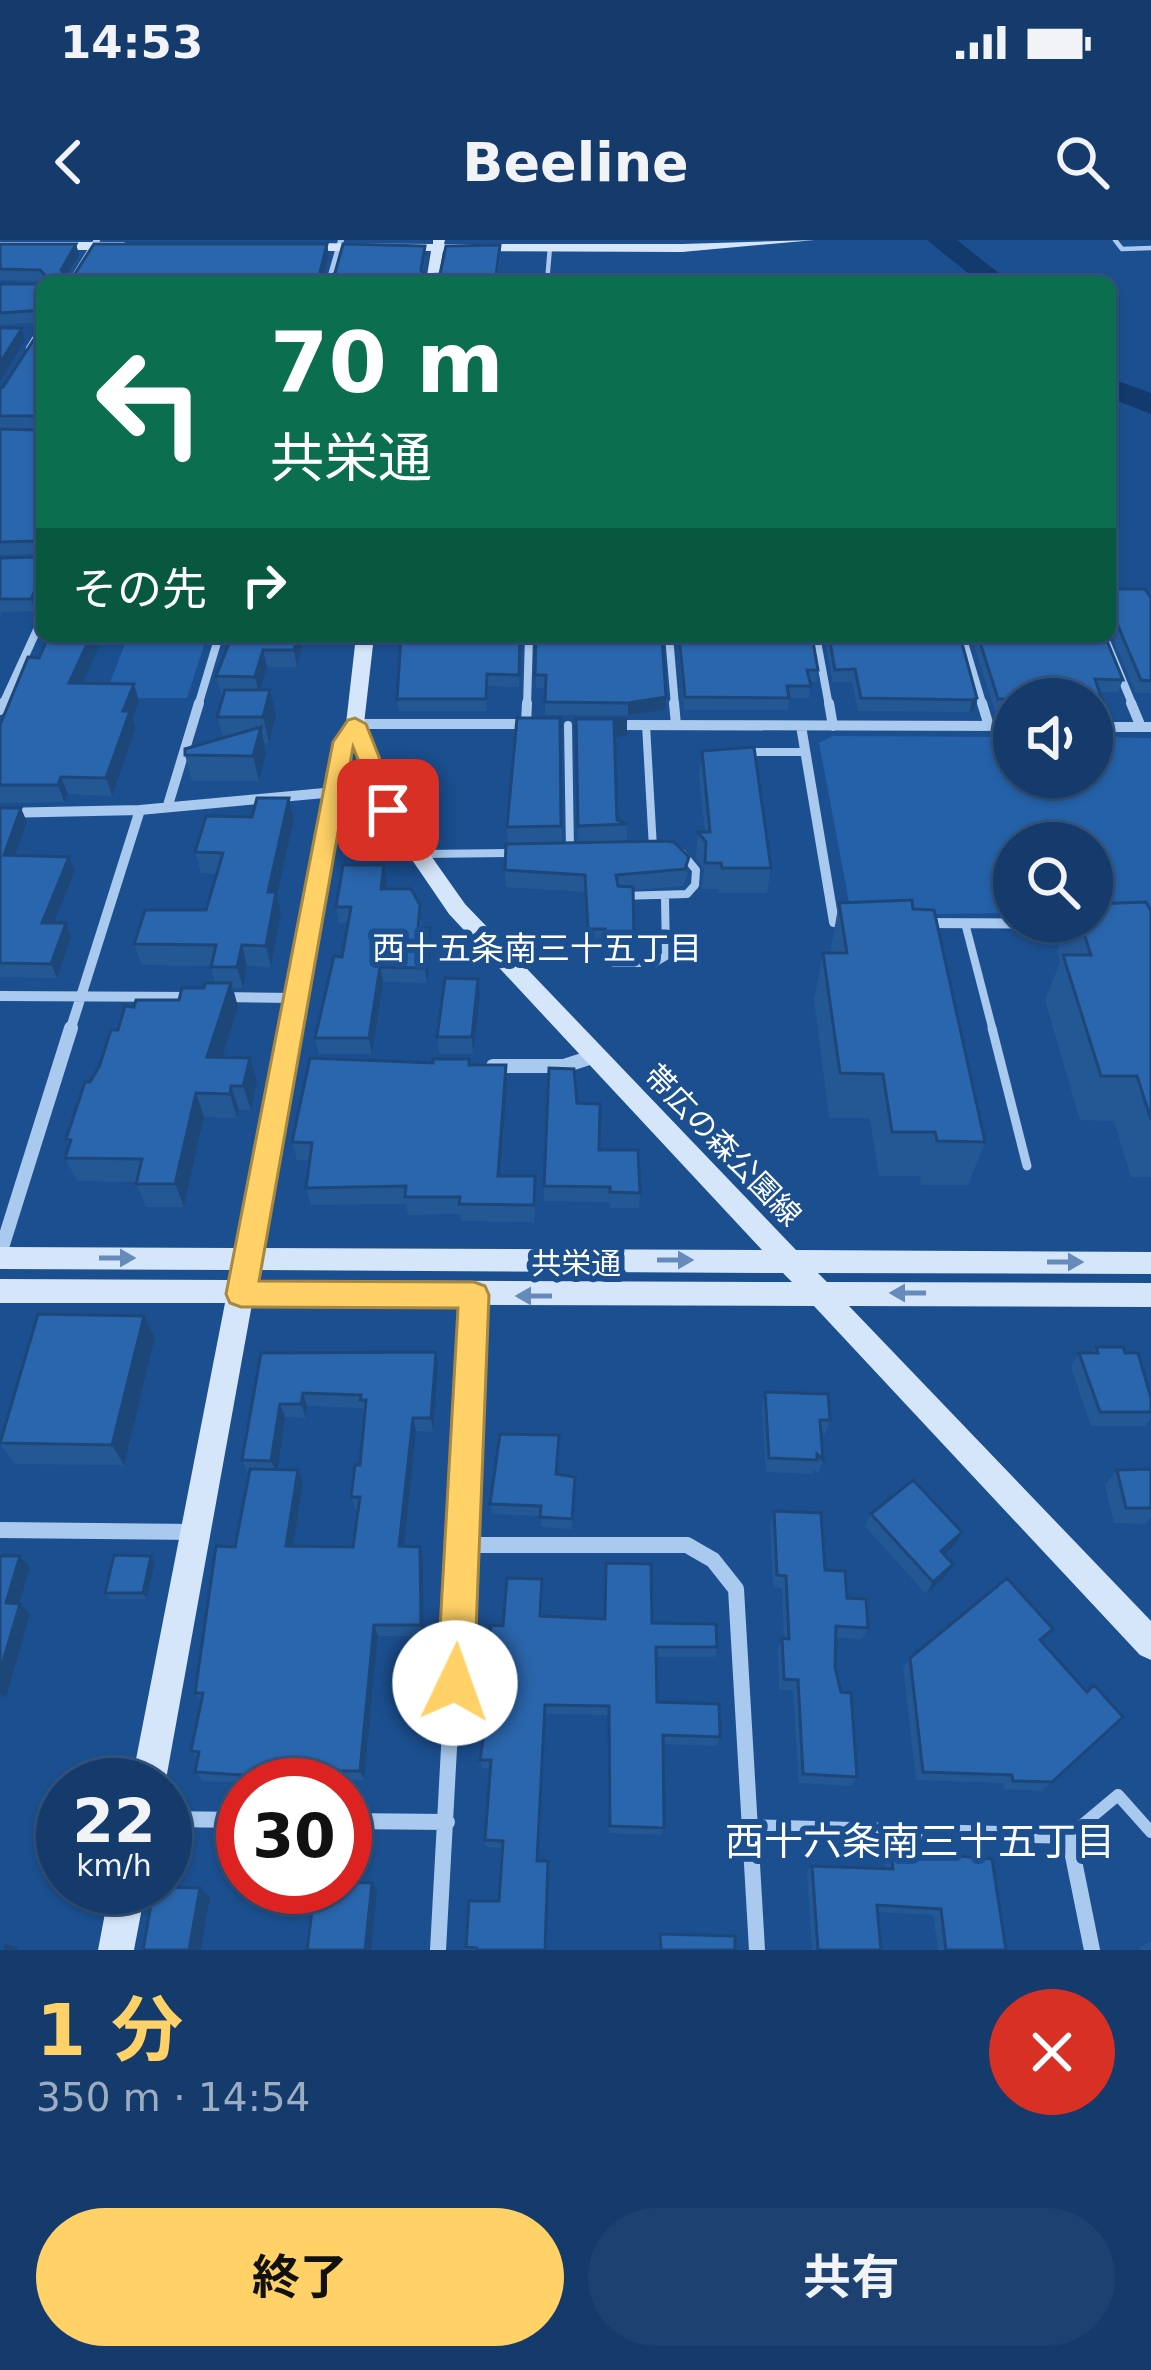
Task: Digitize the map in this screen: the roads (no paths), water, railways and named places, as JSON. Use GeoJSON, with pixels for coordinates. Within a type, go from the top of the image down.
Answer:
{"type":"FeatureCollection","features":[{"type":"Feature","properties":{"kind":"street"},"geometry":{"type":"LineString","coordinates":[[272,247],[682,248],[809,240]]}},
{"type":"Feature","properties":{"kind":"street"},"geometry":{"type":"LineString","coordinates":[[0,246],[95,243],[138,247]]}},
{"type":"Feature","properties":{"kind":"street"},"geometry":{"type":"LineString","coordinates":[[75,276],[95,243]]}},
{"type":"Feature","properties":{"kind":"street"},"geometry":{"type":"LineString","coordinates":[[331,276],[340,244]]}},
{"type":"Feature","properties":{"kind":"street"},"geometry":{"type":"LineString","coordinates":[[433,276],[439,244]]}},
{"type":"Feature","properties":{"kind":"street"},"geometry":{"type":"LineString","coordinates":[[20,332],[36,330]]}},
{"type":"Feature","properties":{"kind":"street"},"geometry":{"type":"LineString","coordinates":[[20,364],[36,338]]}},
{"type":"Feature","properties":{"kind":"street"},"geometry":{"type":"LineString","coordinates":[[0,710],[36,632]]}},
{"type":"Feature","properties":{"kind":"street"},"geometry":{"type":"LineString","coordinates":[[168,805],[217,642]]}},
{"type":"Feature","properties":{"kind":"street","name":"帯広の森公園線"},"geometry":{"type":"LineString","coordinates":[[364,642],[355,724],[388,810],[457,909],[1151,1644]]}},
{"type":"Feature","properties":{"kind":"street"},"geometry":{"type":"LineString","coordinates":[[526,724],[529,642]]}},
{"type":"Feature","properties":{"kind":"street"},"geometry":{"type":"LineString","coordinates":[[669,642],[676,725]]}},
{"type":"Feature","properties":{"kind":"street"},"geometry":{"type":"LineString","coordinates":[[817,642],[833,726]]}},
{"type":"Feature","properties":{"kind":"street"},"geometry":{"type":"LineString","coordinates":[[964,642],[989,726]]}},
{"type":"Feature","properties":{"kind":"street"},"geometry":{"type":"LineString","coordinates":[[1107,642],[1146,727],[1113,727]]}},
{"type":"Feature","properties":{"kind":"street"},"geometry":{"type":"LineString","coordinates":[[153,1758],[248,1259],[296,1065],[296,998],[344,742],[355,724],[588,725]]}},
{"type":"Feature","properties":{"kind":"street"},"geometry":{"type":"LineString","coordinates":[[607,725],[993,726]]}},
{"type":"Feature","properties":{"kind":"street"},"geometry":{"type":"LineString","coordinates":[[801,726],[834,922],[856,922]]}},
{"type":"Feature","properties":{"kind":"street"},"geometry":{"type":"LineString","coordinates":[[0,813],[140,810],[335,793]]}},
{"type":"Feature","properties":{"kind":"street"},"geometry":{"type":"LineString","coordinates":[[0,1256],[140,810]]}},
{"type":"Feature","properties":{"kind":"street"},"geometry":{"type":"LineString","coordinates":[[899,922],[993,923]]}},
{"type":"Feature","properties":{"kind":"street"},"geometry":{"type":"LineString","coordinates":[[0,996],[296,998]]}},
{"type":"Feature","properties":{"kind":"street"},"geometry":{"type":"LineString","coordinates":[[471,1066],[564,1066],[592,1057]]}},
{"type":"Feature","properties":{"kind":"street","name":"共栄通"},"geometry":{"type":"LineString","coordinates":[[0,1256],[1151,1262]]}},
{"type":"Feature","properties":{"kind":"street","name":"共栄通"},"geometry":{"type":"LineString","coordinates":[[0,1292],[1151,1295]]}},
{"type":"Feature","properties":{"kind":"street"},"geometry":{"type":"LineString","coordinates":[[438,1950],[464,1545],[474,1295]]}},
{"type":"Feature","properties":{"kind":"street"},"geometry":{"type":"LineString","coordinates":[[0,1530],[195,1532]]}},
{"type":"Feature","properties":{"kind":"street"},"geometry":{"type":"LineString","coordinates":[[464,1545],[686,1545],[713,1560],[736,1589],[757,1950]]}},
{"type":"Feature","properties":{"kind":"street"},"geometry":{"type":"LineString","coordinates":[[372,1821],[447,1822]]}},
{"type":"Feature","properties":{"kind":"street"},"geometry":{"type":"LineString","coordinates":[[748,1827],[1070,1836],[1092,1950]]}},
{"type":"Feature","properties":{"kind":"street"},"geometry":{"type":"LineString","coordinates":[[116,1950],[123,1914]]}},
{"type":"Feature","properties":{"kind":"lane"},"geometry":{"type":"LineString","coordinates":[[1115,240],[1122,249],[1151,248]]}},
{"type":"Feature","properties":{"kind":"lane"},"geometry":{"type":"LineString","coordinates":[[548,276],[550,248]]}},
{"type":"Feature","properties":{"kind":"lane"},"geometry":{"type":"LineString","coordinates":[[568,725],[570,851]]}},
{"type":"Feature","properties":{"kind":"lane"},"geometry":{"type":"LineString","coordinates":[[646,725],[653,848]]}},
{"type":"Feature","properties":{"kind":"lane"},"geometry":{"type":"LineString","coordinates":[[725,752],[806,752]]}},
{"type":"Feature","properties":{"kind":"lane"},"geometry":{"type":"LineString","coordinates":[[622,896],[665,898],[687,894],[694,885],[696,870],[677,851],[632,849]]}},
{"type":"Feature","properties":{"kind":"lane"},"geometry":{"type":"LineString","coordinates":[[550,852],[591,850]]}},
{"type":"Feature","properties":{"kind":"lane"},"geometry":{"type":"LineString","coordinates":[[416,854],[530,852]]}},
{"type":"Feature","properties":{"kind":"lane"},"geometry":{"type":"LineString","coordinates":[[614,963],[654,963],[666,956],[665,898]]}},
{"type":"Feature","properties":{"kind":"lane"},"geometry":{"type":"LineString","coordinates":[[965,923],[1027,1166]]}},
{"type":"Feature","properties":{"kind":"lane"},"geometry":{"type":"LineString","coordinates":[[1070,1836],[1118,1795],[1151,1832]]}},
{"type":"Feature","properties":{"kind":"waterway"},"geometry":{"type":"LineString","coordinates":[[940,240],[988,276]]}},
{"type":"Feature","properties":{"kind":"waterway"},"geometry":{"type":"LineString","coordinates":[[1116,390],[1151,405]]}},
{"type":"Feature","properties":{"kind":"district","name":"西十五条南三十五丁目"},"geometry":{"type":"Point","coordinates":[537,948]}},
{"type":"Feature","properties":{"kind":"district","name":"西十六条南三十五丁目"},"geometry":{"type":"Point","coordinates":[920,1841]}}]}
